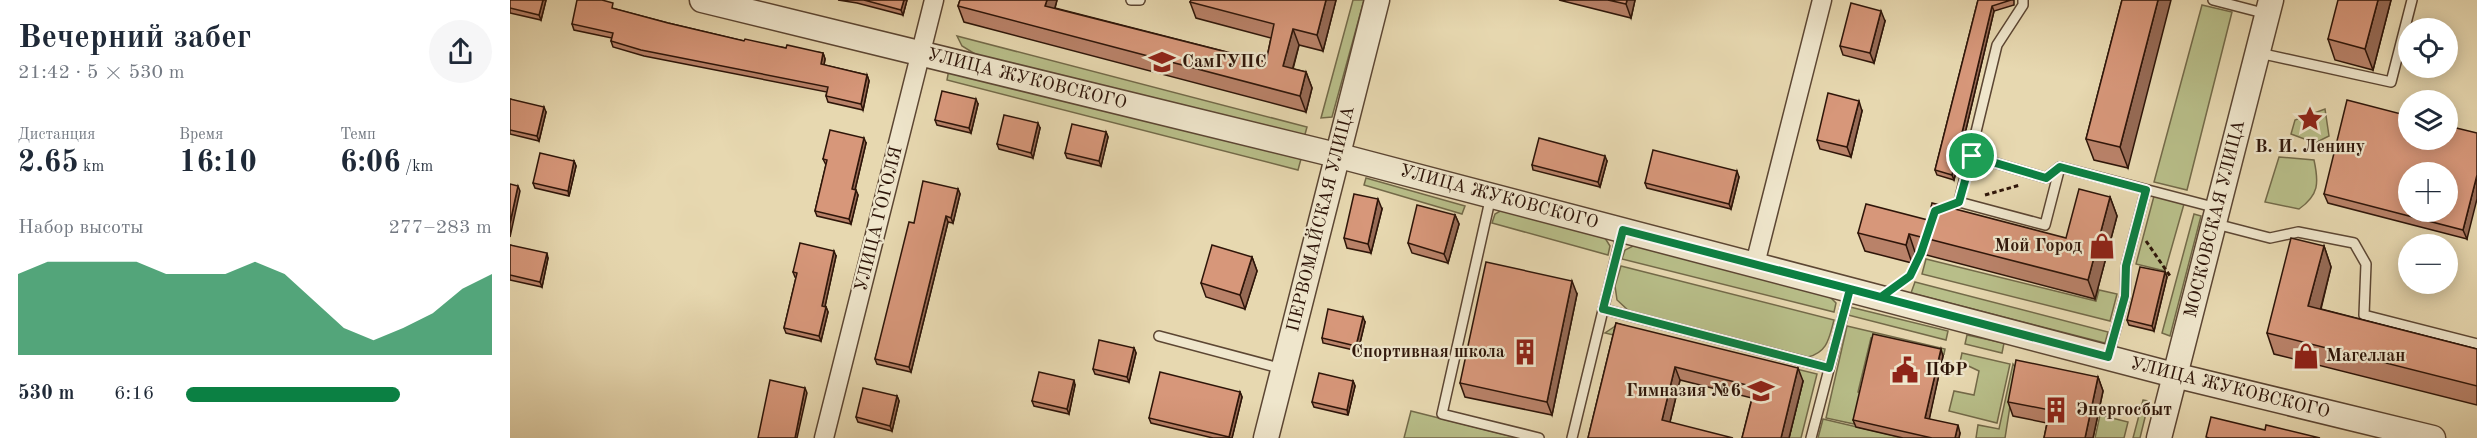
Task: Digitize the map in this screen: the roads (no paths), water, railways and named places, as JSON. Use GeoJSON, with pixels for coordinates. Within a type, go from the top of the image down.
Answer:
{"type":"FeatureCollection","features":[{"type":"Feature","properties":{"kind":"street","name":"УЛИЦА ЖУКОВСКОГО"},"geometry":{"type":"LineString","coordinates":[[702,0],[1336,155],[2174,375],[2433,438]]}},
{"type":"Feature","properties":{"kind":"street","name":"УЛИЦА ГОГОЛЯ"},"geometry":{"type":"LineString","coordinates":[[824,438],[934,0]]}},
{"type":"Feature","properties":{"kind":"street","name":"ПЕРВОМАЙСКАЯ УЛИЦА"},"geometry":{"type":"LineString","coordinates":[[1266,438],[1377,0]]}},
{"type":"Feature","properties":{"kind":"street"},"geometry":{"type":"LineString","coordinates":[[1755,264],[1822,0]]}},
{"type":"Feature","properties":{"kind":"street","name":"МОСКОВСКАЯ УЛИЦА"},"geometry":{"type":"LineString","coordinates":[[2159,438],[2269,7]]}},
{"type":"Feature","properties":{"kind":"lane"},"geometry":{"type":"LineString","coordinates":[[1131,0],[1140,0]]}},
{"type":"Feature","properties":{"kind":"lane"},"geometry":{"type":"LineString","coordinates":[[2023,0],[2023,5],[1997,45],[1972,156],[1959,202],[2045,225],[2060,167]]}},
{"type":"Feature","properties":{"kind":"lane"},"geometry":{"type":"LineString","coordinates":[[2213,0],[2269,7]]}},
{"type":"Feature","properties":{"kind":"lane"},"geometry":{"type":"LineString","coordinates":[[2257,53],[2391,82],[2412,0]]}},
{"type":"Feature","properties":{"kind":"lane"},"geometry":{"type":"LineString","coordinates":[[1972,156],[2046,178],[2060,167]]}},
{"type":"Feature","properties":{"kind":"lane"},"geometry":{"type":"LineString","coordinates":[[2060,167],[2146,190],[2270,238],[2298,232],[2354,243],[2366,264],[2364,315],[2477,344]]}},
{"type":"Feature","properties":{"kind":"lane"},"geometry":{"type":"LineString","coordinates":[[2108,357],[2125,296],[2126,266],[2146,190]]}},
{"type":"Feature","properties":{"kind":"lane"},"geometry":{"type":"LineString","coordinates":[[1491,195],[1442,414],[1539,438]]}},
{"type":"Feature","properties":{"kind":"lane"},"geometry":{"type":"LineString","coordinates":[[1572,438],[1623,230]]}},
{"type":"Feature","properties":{"kind":"lane"},"geometry":{"type":"LineString","coordinates":[[1811,438],[1850,289]]}},
{"type":"Feature","properties":{"kind":"lane"},"geometry":{"type":"LineString","coordinates":[[1603,309],[1829,368]]}},
{"type":"Feature","properties":{"kind":"lane"},"geometry":{"type":"LineString","coordinates":[[1159,336],[1283,369]]}},
{"type":"Feature","properties":{"kind":"place","name":"СамГУПС"},"geometry":{"type":"Point","coordinates":[1162,62]}},
{"type":"Feature","properties":{"kind":"place","name":"В. И. Ленину"},"geometry":{"type":"Point","coordinates":[2310,119]}},
{"type":"Feature","properties":{"kind":"place","name":"Мой Город"},"geometry":{"type":"Point","coordinates":[2102,246]}},
{"type":"Feature","properties":{"kind":"place","name":"Спортивная школа"},"geometry":{"type":"Point","coordinates":[1525,352]}},
{"type":"Feature","properties":{"kind":"place","name":"Магеллан"},"geometry":{"type":"Point","coordinates":[2306,356]}},
{"type":"Feature","properties":{"kind":"place","name":"ПФР"},"geometry":{"type":"Point","coordinates":[1905,370]}},
{"type":"Feature","properties":{"kind":"place","name":"Гимназия №6"},"geometry":{"type":"Point","coordinates":[1761,391]}},
{"type":"Feature","properties":{"kind":"place","name":"Энергосбыт"},"geometry":{"type":"Point","coordinates":[2056,410]}}]}
